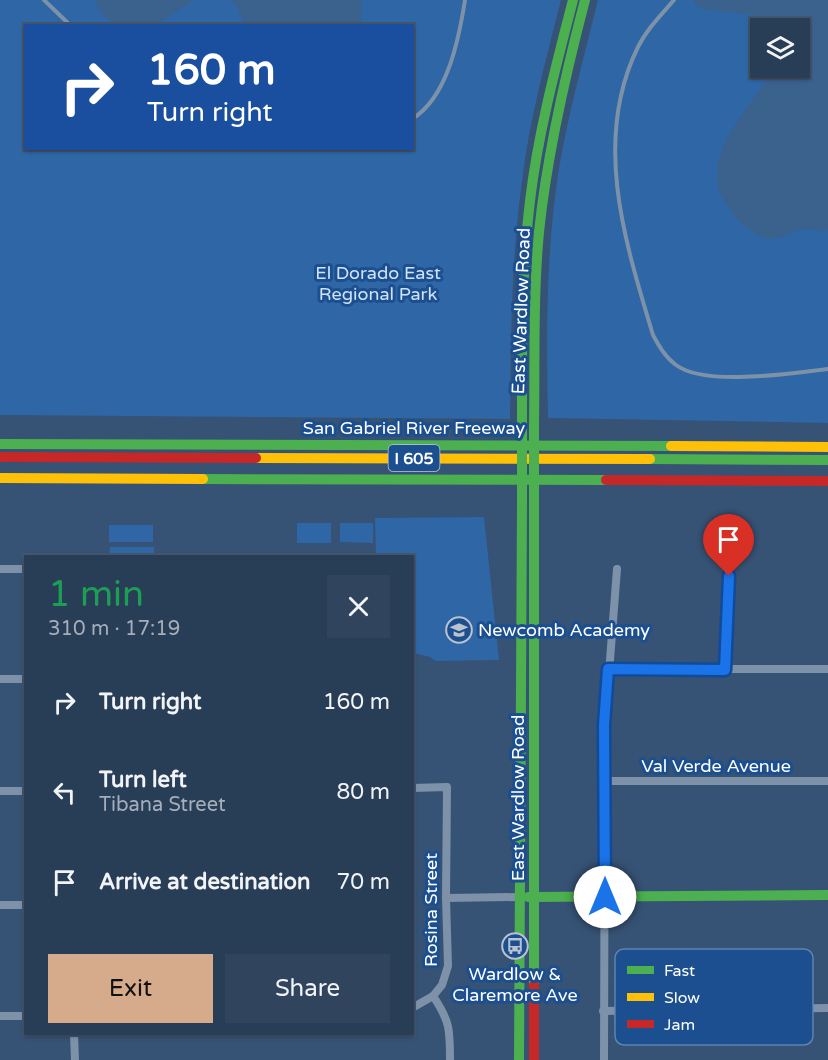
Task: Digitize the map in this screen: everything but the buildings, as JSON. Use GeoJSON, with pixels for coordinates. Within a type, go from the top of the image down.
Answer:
{"type":"FeatureCollection","features":[{"type":"Feature","properties":{"kind":"main road","name":"East Wardlow Road"},"geometry":{"type":"LineString","coordinates":[[519,1060],[523,300],[528,217],[540,138],[573,0]]}},
{"type":"Feature","properties":{"kind":"main road","name":"East Wardlow Road"},"geometry":{"type":"LineString","coordinates":[[534,1060],[535,287],[543,193],[554,129],[585,0]]}},
{"type":"Feature","properties":{"kind":"main road","name":"San Gabriel River Freeway"},"geometry":{"type":"LineString","coordinates":[[0,444],[828,447]]}},
{"type":"Feature","properties":{"kind":"main road","name":"I 605"},"geometry":{"type":"LineString","coordinates":[[0,457],[828,460]]}},
{"type":"Feature","properties":{"kind":"main road","name":"I 605"},"geometry":{"type":"LineString","coordinates":[[0,465],[54,466],[71,478]]}},
{"type":"Feature","properties":{"kind":"main road","name":"I 605"},"geometry":{"type":"LineString","coordinates":[[0,478],[828,481]]}},
{"type":"Feature","properties":{"kind":"main road"},"geometry":{"type":"LineString","coordinates":[[519,897],[828,895]]}},
{"type":"Feature","properties":{"kind":"street"},"geometry":{"type":"LineString","coordinates":[[0,569],[24,568]]}},
{"type":"Feature","properties":{"kind":"street"},"geometry":{"type":"LineString","coordinates":[[604,1060],[604,725],[617,569]]}},
{"type":"Feature","properties":{"kind":"street"},"geometry":{"type":"LineString","coordinates":[[725,670],[729,576]]}},
{"type":"Feature","properties":{"kind":"street"},"geometry":{"type":"LineString","coordinates":[[608,669],[828,669]]}},
{"type":"Feature","properties":{"kind":"street"},"geometry":{"type":"LineString","coordinates":[[0,679],[24,679]]}},
{"type":"Feature","properties":{"kind":"street","name":"Val Verde Avenue"},"geometry":{"type":"LineString","coordinates":[[605,781],[828,781]]}},
{"type":"Feature","properties":{"kind":"street","name":"Rosina Street"},"geometry":{"type":"LineString","coordinates":[[414,788],[447,788],[448,966],[442,985],[433,996]]}},
{"type":"Feature","properties":{"kind":"street"},"geometry":{"type":"LineString","coordinates":[[0,791],[24,791]]}},
{"type":"Feature","properties":{"kind":"street"},"geometry":{"type":"LineString","coordinates":[[446,898],[519,897]]}},
{"type":"Feature","properties":{"kind":"street"},"geometry":{"type":"LineString","coordinates":[[0,905],[24,905]]}},
{"type":"Feature","properties":{"kind":"street"},"geometry":{"type":"LineString","coordinates":[[414,1007],[433,996],[450,1028],[450,1060]]}},
{"type":"Feature","properties":{"kind":"street"},"geometry":{"type":"LineString","coordinates":[[813,1008],[828,1008]]}},
{"type":"Feature","properties":{"kind":"street"},"geometry":{"type":"LineString","coordinates":[[603,1011],[615,1011]]}},
{"type":"Feature","properties":{"kind":"street"},"geometry":{"type":"LineString","coordinates":[[0,1016],[24,1016]]}},
{"type":"Feature","properties":{"kind":"street"},"geometry":{"type":"LineString","coordinates":[[74,1035],[75,1060]]}},
{"type":"Feature","properties":{"kind":"lane"},"geometry":{"type":"LineString","coordinates":[[44,0],[69,24]]}},
{"type":"Feature","properties":{"kind":"lane"},"geometry":{"type":"LineString","coordinates":[[414,118],[433,98],[450,67],[465,0]]}},
{"type":"Feature","properties":{"kind":"lane"},"geometry":{"type":"LineString","coordinates":[[674,0],[639,45],[621,93],[616,120],[617,179],[625,240],[653,335],[661,349],[675,364],[687,371],[704,375],[721,377],[765,375],[828,369]]}},
{"type":"Feature","properties":{"kind":"green space","name":"El Dorado East Regional Park"},"geometry":{"type":"Polygon","coordinates":[[[0,0],[561,0],[533,113],[518,212],[512,300],[510,419],[0,415],[0,0]]]}},
{"type":"Feature","properties":{"kind":"green space"},"geometry":{"type":"Polygon","coordinates":[[[598,0],[828,0],[828,423],[548,418],[548,293],[552,230],[559,168],[598,0]]]}},
{"type":"Feature","properties":{"kind":"green space"},"geometry":{"type":"Polygon","coordinates":[[[484,517],[499,660],[436,661],[414,653],[414,555],[376,555],[375,518],[484,517]]]}},
{"type":"Feature","properties":{"kind":"green space"},"geometry":{"type":"Polygon","coordinates":[[[297,523],[331,523],[331,543],[297,543],[297,523]]]}},
{"type":"Feature","properties":{"kind":"green space"},"geometry":{"type":"Polygon","coordinates":[[[340,523],[373,523],[373,543],[340,542],[340,523]]]}},
{"type":"Feature","properties":{"kind":"green space"},"geometry":{"type":"Polygon","coordinates":[[[109,525],[153,525],[153,542],[109,542],[109,525]]]}},
{"type":"Feature","properties":{"kind":"green space"},"geometry":{"type":"Polygon","coordinates":[[[110,547],[154,547],[154,555],[109,555],[110,547]]]}},
{"type":"Feature","properties":{"kind":"shaded area"},"geometry":{"type":"Polygon","coordinates":[[[95,0],[194,0],[158,24],[114,24],[101,13],[95,0]]]}},
{"type":"Feature","properties":{"kind":"shaded area"},"geometry":{"type":"Polygon","coordinates":[[[228,0],[362,0],[361,24],[244,24],[236,4],[228,0]]]}},
{"type":"Feature","properties":{"kind":"shaded area"},"geometry":{"type":"Polygon","coordinates":[[[693,0],[828,0],[828,229],[823,232],[806,229],[773,239],[750,230],[735,216],[719,191],[717,170],[727,139],[767,78],[810,78],[810,18],[764,18],[704,9],[696,5],[693,0]]]}},
{"type":"Feature","properties":{"kind":"traffic: fast"},"geometry":{"type":"LineString","coordinates":[[522,424],[524,284],[533,176],[554,75],[573,0]]}},
{"type":"Feature","properties":{"kind":"traffic: fast"},"geometry":{"type":"LineString","coordinates":[[534,424],[536,280],[542,203],[570,57],[585,0]]}},
{"type":"Feature","properties":{"kind":"traffic: fast"},"geometry":{"type":"LineString","coordinates":[[522,424],[522,503]]}},
{"type":"Feature","properties":{"kind":"traffic: fast"},"geometry":{"type":"LineString","coordinates":[[534,424],[534,505]]}},
{"type":"Feature","properties":{"kind":"traffic: fast"},"geometry":{"type":"LineString","coordinates":[[0,444],[671,446]]}},
{"type":"Feature","properties":{"kind":"traffic: fast"},"geometry":{"type":"LineString","coordinates":[[650,459],[828,460]]}},
{"type":"Feature","properties":{"kind":"traffic: fast"},"geometry":{"type":"LineString","coordinates":[[203,479],[606,480]]}},
{"type":"Feature","properties":{"kind":"traffic: fast"},"geometry":{"type":"LineString","coordinates":[[519,1060],[522,503]]}},
{"type":"Feature","properties":{"kind":"traffic: fast"},"geometry":{"type":"LineString","coordinates":[[534,505],[534,985]]}},
{"type":"Feature","properties":{"kind":"traffic: fast"},"geometry":{"type":"LineString","coordinates":[[528,897],[828,895]]}},
{"type":"Feature","properties":{"kind":"traffic: slow"},"geometry":{"type":"LineString","coordinates":[[671,446],[828,447]]}},
{"type":"Feature","properties":{"kind":"traffic: slow"},"geometry":{"type":"LineString","coordinates":[[256,458],[650,459]]}},
{"type":"Feature","properties":{"kind":"traffic: slow"},"geometry":{"type":"LineString","coordinates":[[0,478],[203,479]]}},
{"type":"Feature","properties":{"kind":"traffic: jam"},"geometry":{"type":"LineString","coordinates":[[0,457],[256,458]]}},
{"type":"Feature","properties":{"kind":"traffic: jam"},"geometry":{"type":"LineString","coordinates":[[606,480],[828,481]]}},
{"type":"Feature","properties":{"kind":"traffic: jam"},"geometry":{"type":"LineString","coordinates":[[534,985],[534,1060]]}},
{"type":"Feature","properties":{"kind":"place","name":"Newcomb Academy"},"geometry":{"type":"Point","coordinates":[459,630]}},
{"type":"Feature","properties":{"kind":"place","name":"Wardlow & Claremore Ave"},"geometry":{"type":"Point","coordinates":[515,946]}},
{"type":"Feature","properties":{"kind":"route"},"geometry":{"type":"LineString","coordinates":[[605,897],[604,725],[608,669],[725,670],[729,576]]}}]}
